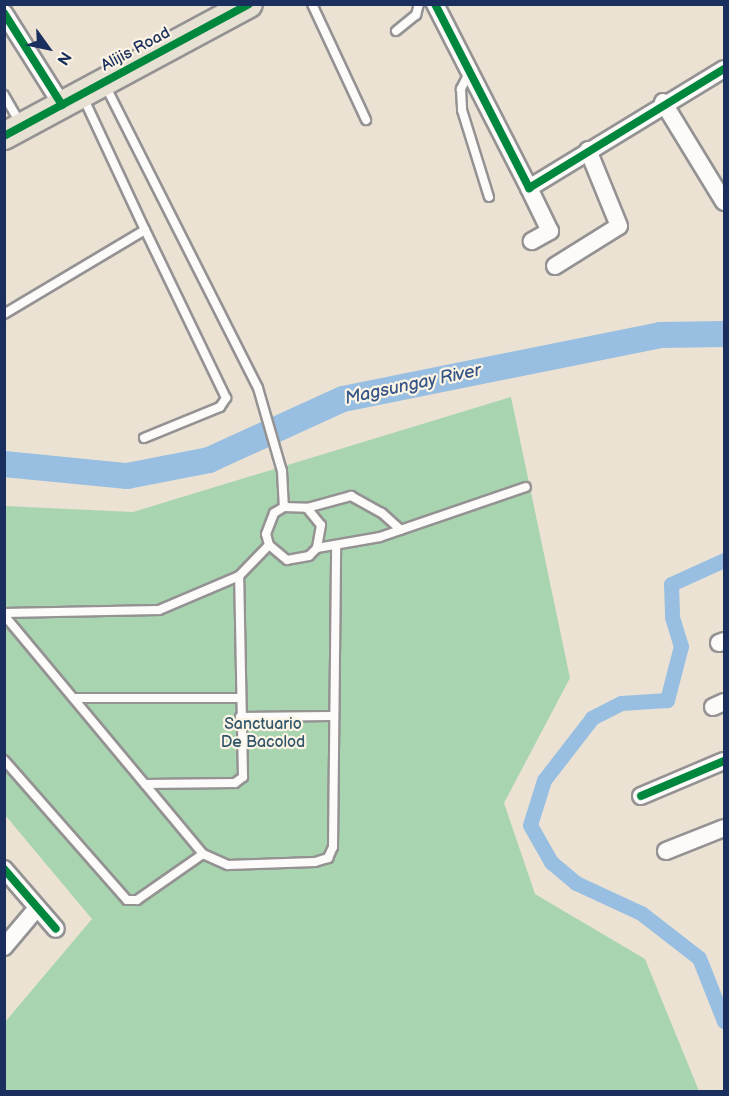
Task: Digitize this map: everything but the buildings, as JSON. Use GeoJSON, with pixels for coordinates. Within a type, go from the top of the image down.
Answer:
{"type":"FeatureCollection","features":[{"type":"Feature","properties":{"kind":"main road","name":"Alijis Road"},"geometry":{"type":"LineString","coordinates":[[14,131],[249,4]]}},
{"type":"Feature","properties":{"kind":"street"},"geometry":{"type":"LineString","coordinates":[[435,4],[468,75],[529,188],[549,231],[532,241]]}},
{"type":"Feature","properties":{"kind":"street"},"geometry":{"type":"LineString","coordinates":[[4,13],[82,94]]}},
{"type":"Feature","properties":{"kind":"street"},"geometry":{"type":"LineString","coordinates":[[529,188],[663,102],[724,69]]}},
{"type":"Feature","properties":{"kind":"street"},"geometry":{"type":"LineString","coordinates":[[663,102],[724,202]]}},
{"type":"Feature","properties":{"kind":"street"},"geometry":{"type":"LineString","coordinates":[[555,266],[619,226],[588,150]]}},
{"type":"Feature","properties":{"kind":"street"},"geometry":{"type":"LineString","coordinates":[[641,795],[724,761]]}},
{"type":"Feature","properties":{"kind":"street"},"geometry":{"type":"LineString","coordinates":[[666,851],[724,828]]}},
{"type":"Feature","properties":{"kind":"street"},"geometry":{"type":"LineString","coordinates":[[4,869],[56,929]]}},
{"type":"Feature","properties":{"kind":"street"},"geometry":{"type":"LineString","coordinates":[[4,947],[37,908]]}},
{"type":"Feature","properties":{"kind":"lane"},"geometry":{"type":"LineString","coordinates":[[312,4],[366,120]]}},
{"type":"Feature","properties":{"kind":"lane"},"geometry":{"type":"LineString","coordinates":[[396,31],[416,15],[419,4]]}},
{"type":"Feature","properties":{"kind":"lane"},"geometry":{"type":"LineString","coordinates":[[468,75],[462,88],[462,110],[489,197]]}},
{"type":"Feature","properties":{"kind":"lane"},"geometry":{"type":"LineString","coordinates":[[82,94],[225,398],[220,407],[144,438]]}},
{"type":"Feature","properties":{"kind":"lane"},"geometry":{"type":"LineString","coordinates":[[82,94],[266,408],[282,471],[284,507]]}},
{"type":"Feature","properties":{"kind":"lane"},"geometry":{"type":"LineString","coordinates":[[4,95],[14,131]]}},
{"type":"Feature","properties":{"kind":"lane"},"geometry":{"type":"LineString","coordinates":[[5,312],[146,230]]}},
{"type":"Feature","properties":{"kind":"lane"},"geometry":{"type":"LineString","coordinates":[[401,530],[351,496],[307,508],[284,507],[268,523],[269,545],[277,554],[298,560],[317,548],[336,548],[401,530],[526,487]]}},
{"type":"Feature","properties":{"kind":"lane"},"geometry":{"type":"LineString","coordinates":[[307,508],[321,525],[317,548]]}},
{"type":"Feature","properties":{"kind":"lane"},"geometry":{"type":"LineString","coordinates":[[4,614],[159,610],[239,576],[269,545]]}},
{"type":"Feature","properties":{"kind":"lane"},"geometry":{"type":"LineString","coordinates":[[4,614],[203,854],[228,865],[328,858],[333,847],[331,716],[336,548]]}},
{"type":"Feature","properties":{"kind":"lane"},"geometry":{"type":"LineString","coordinates":[[146,784],[240,782],[239,576]]}},
{"type":"Feature","properties":{"kind":"lane"},"geometry":{"type":"LineString","coordinates":[[74,698],[241,698]]}},
{"type":"Feature","properties":{"kind":"lane"},"geometry":{"type":"LineString","coordinates":[[240,717],[331,716]]}},
{"type":"Feature","properties":{"kind":"lane"},"geometry":{"type":"LineString","coordinates":[[4,760],[127,900],[137,900],[203,854]]}},
{"type":"Feature","properties":{"kind":"green space","name":"Sanctuario De Bacolod"},"geometry":{"type":"Polygon","coordinates":[[[511,397],[570,678],[504,803],[535,894],[645,959],[699,1091],[5,1092],[5,1022],[92,919],[5,815],[5,506],[133,512],[511,397]]]}},
{"type":"Feature","properties":{"kind":"waterway","name":"Magsungay River"},"geometry":{"type":"LineString","coordinates":[[4,464],[127,476],[209,460],[343,399],[660,335],[724,334]]}},
{"type":"Feature","properties":{"kind":"waterway"},"geometry":{"type":"LineString","coordinates":[[724,560],[671,584],[672,617],[681,646],[667,700],[621,703],[592,718],[544,780],[530,825],[551,862],[576,883],[641,913],[699,958],[724,1021]]}},
{"type":"Feature","properties":{"kind":"cycle path"},"geometry":{"type":"LineString","coordinates":[[4,136],[249,4]]}},
{"type":"Feature","properties":{"kind":"cycle path"},"geometry":{"type":"LineString","coordinates":[[435,4],[529,188],[724,69]]}},
{"type":"Feature","properties":{"kind":"cycle path"},"geometry":{"type":"LineString","coordinates":[[4,13],[62,105]]}},
{"type":"Feature","properties":{"kind":"cycle path"},"geometry":{"type":"LineString","coordinates":[[641,796],[724,761]]}},
{"type":"Feature","properties":{"kind":"cycle path"},"geometry":{"type":"LineString","coordinates":[[4,869],[56,929]]}}]}
